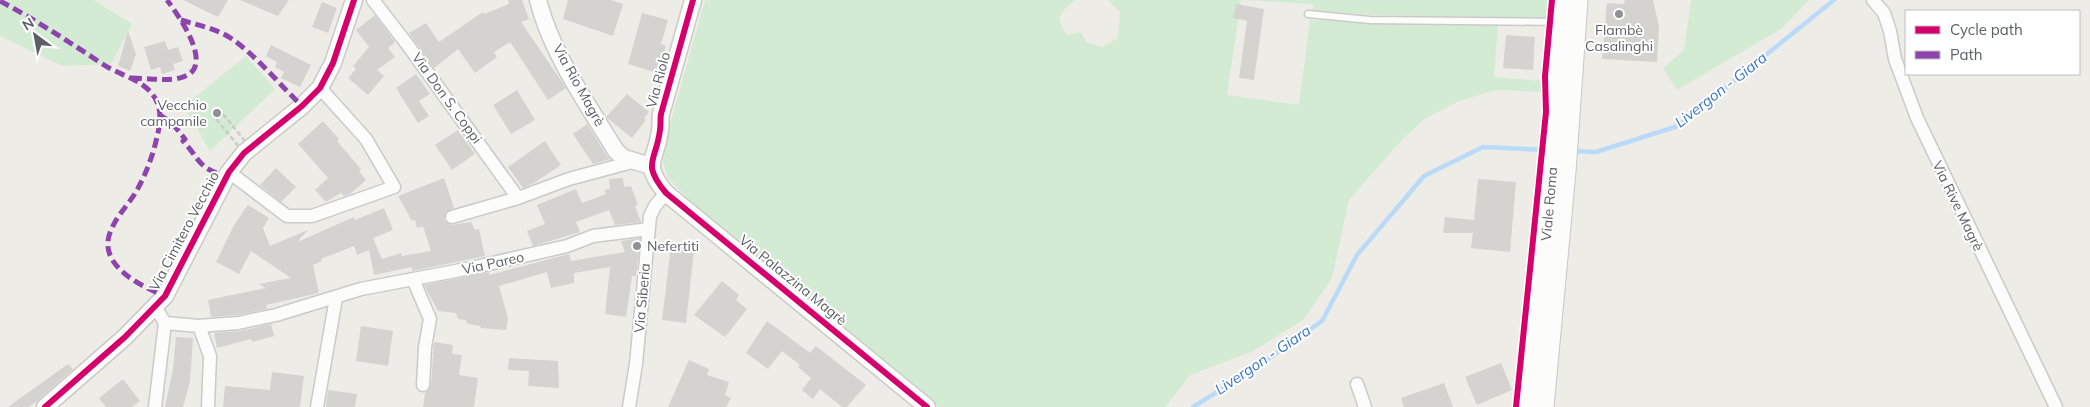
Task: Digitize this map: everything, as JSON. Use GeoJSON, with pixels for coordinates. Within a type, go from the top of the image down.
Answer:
{"type":"FeatureCollection","features":[{"type":"Feature","properties":{"kind":"main road","name":"Viale Roma"},"geometry":{"type":"LineString","coordinates":[[1564,0],[1570,23]]}},
{"type":"Feature","properties":{"kind":"main road","name":"Viale Roma"},"geometry":{"type":"LineString","coordinates":[[1530,407],[1555,215],[1570,23],[1578,0]]}},
{"type":"Feature","properties":{"kind":"main road","name":"Viale Roma"},"geometry":{"type":"LineString","coordinates":[[1544,407],[1550,261]]}},
{"type":"Feature","properties":{"kind":"street","name":"Via Cimitero Vecchio"},"geometry":{"type":"LineString","coordinates":[[45,407],[156,308],[165,296],[229,172],[244,154],[302,106],[320,88],[333,63],[354,0]]}},
{"type":"Feature","properties":{"kind":"street","name":"Via Don S. Coppi"},"geometry":{"type":"LineString","coordinates":[[373,0],[419,60],[518,198]]}},
{"type":"Feature","properties":{"kind":"street","name":"Via Rio Magrè"},"geometry":{"type":"LineString","coordinates":[[538,0],[542,16],[564,64],[616,151],[632,162],[651,166]]}},
{"type":"Feature","properties":{"kind":"street","name":"Via Riolo"},"geometry":{"type":"LineString","coordinates":[[651,166],[662,114],[693,0]]}},
{"type":"Feature","properties":{"kind":"street","name":"Via Rive Magrè"},"geometry":{"type":"LineString","coordinates":[[1874,0],[1884,13],[1895,59],[1917,118],[2056,407]]}},
{"type":"Feature","properties":{"kind":"street"},"geometry":{"type":"LineString","coordinates":[[229,172],[288,216],[312,216],[394,187],[366,139],[320,88]]}},
{"type":"Feature","properties":{"kind":"street","name":"Via Rio Magrè"},"geometry":{"type":"LineString","coordinates":[[452,217],[518,198],[569,179],[632,162]]}},
{"type":"Feature","properties":{"kind":"street","name":"Via Palazzina Magrè"},"geometry":{"type":"LineString","coordinates":[[651,166],[655,179],[666,193],[927,407]]}},
{"type":"Feature","properties":{"kind":"street","name":"Via Siberia"},"geometry":{"type":"LineString","coordinates":[[629,407],[636,364],[649,229],[654,206],[666,193]]}},
{"type":"Feature","properties":{"kind":"street","name":"Via Pareo"},"geometry":{"type":"LineString","coordinates":[[165,323],[199,326],[238,323],[336,298],[361,289],[567,246],[593,236],[649,229]]}},
{"type":"Feature","properties":{"kind":"street"},"geometry":{"type":"LineString","coordinates":[[414,279],[430,319],[425,347],[423,385]]}},
{"type":"Feature","properties":{"kind":"street"},"geometry":{"type":"LineString","coordinates":[[317,407],[336,298]]}},
{"type":"Feature","properties":{"kind":"street"},"geometry":{"type":"LineString","coordinates":[[155,407],[165,323],[156,308]]}},
{"type":"Feature","properties":{"kind":"street"},"geometry":{"type":"LineString","coordinates":[[199,326],[210,356],[208,407]]}},
{"type":"Feature","properties":{"kind":"street"},"geometry":{"type":"LineString","coordinates":[[1357,384],[1365,407]]}},
{"type":"Feature","properties":{"kind":"lane"},"geometry":{"type":"LineString","coordinates":[[1308,14],[1370,20],[1570,23]]}},
{"type":"Feature","properties":{"kind":"path"},"geometry":{"type":"LineString","coordinates":[[223,114],[250,147],[244,154],[216,120],[223,114]]}},
{"type":"Feature","properties":{"kind":"green space"},"geometry":{"type":"Polygon","coordinates":[[[0,0],[94,0],[132,24],[111,64],[62,66],[0,36],[0,0]]]}},
{"type":"Feature","properties":{"kind":"green space"},"geometry":{"type":"Polygon","coordinates":[[[705,0],[1075,0],[1064,10],[1059,19],[1064,31],[1068,35],[1081,32],[1086,42],[1102,47],[1118,38],[1120,12],[1108,0],[1241,0],[1227,95],[1299,105],[1310,20],[1498,25],[1494,77],[1542,81],[1544,92],[1496,90],[1457,102],[1424,119],[1397,145],[1349,200],[1332,278],[1304,319],[1253,351],[1190,375],[1165,407],[939,407],[691,202],[668,178],[661,156],[705,0]]]}},
{"type":"Feature","properties":{"kind":"green space"},"geometry":{"type":"Polygon","coordinates":[[[1248,0],[1549,0],[1548,16],[1543,18],[1374,15],[1316,11],[1313,10],[1313,4],[1248,0]]]}},
{"type":"Feature","properties":{"kind":"green space"},"geometry":{"type":"Polygon","coordinates":[[[1691,0],[1809,0],[1781,29],[1677,90],[1663,68],[1684,50],[1691,0]]]}},
{"type":"Feature","properties":{"kind":"green space"},"geometry":{"type":"Polygon","coordinates":[[[246,56],[275,89],[210,151],[184,106],[246,56]]]}},
{"type":"Feature","properties":{"kind":"building"},"geometry":{"type":"Polygon","coordinates":[[[183,0],[228,0],[218,17],[183,0]]]}},
{"type":"Feature","properties":{"kind":"building"},"geometry":{"type":"Polygon","coordinates":[[[240,0],[289,0],[278,16],[240,0]]]}},
{"type":"Feature","properties":{"kind":"building"},"geometry":{"type":"Polygon","coordinates":[[[508,0],[522,0],[529,19],[521,22],[566,88],[548,100],[510,42],[494,52],[497,57],[475,73],[458,49],[434,68],[409,33],[426,23],[439,42],[483,12],[484,14],[509,4],[508,0]]]}},
{"type":"Feature","properties":{"kind":"building"},"geometry":{"type":"Polygon","coordinates":[[[568,0],[611,0],[623,4],[613,36],[563,19],[568,0]]]}},
{"type":"Feature","properties":{"kind":"building"},"geometry":{"type":"Polygon","coordinates":[[[1625,0],[1653,0],[1659,26],[1657,62],[1602,59],[1607,3],[1624,4],[1625,0]]]}},
{"type":"Feature","properties":{"kind":"building"},"geometry":{"type":"Polygon","coordinates":[[[322,2],[337,8],[328,33],[312,27],[322,2]]]}},
{"type":"Feature","properties":{"kind":"building"},"geometry":{"type":"Polygon","coordinates":[[[1236,4],[1264,9],[1254,80],[1239,78],[1247,21],[1233,18],[1236,4]]]}},
{"type":"Feature","properties":{"kind":"building"},"geometry":{"type":"Polygon","coordinates":[[[642,13],[668,20],[661,44],[666,46],[657,73],[628,64],[642,13]]]}},
{"type":"Feature","properties":{"kind":"building"},"geometry":{"type":"Polygon","coordinates":[[[375,15],[395,42],[388,48],[395,57],[377,70],[384,76],[368,95],[348,78],[356,69],[353,66],[369,47],[356,30],[375,15]]]}},
{"type":"Feature","properties":{"kind":"building"},"geometry":{"type":"Polygon","coordinates":[[[128,31],[136,54],[130,71],[118,66],[128,31]]]}},
{"type":"Feature","properties":{"kind":"building"},"geometry":{"type":"Polygon","coordinates":[[[1506,35],[1535,37],[1533,70],[1503,68],[1506,35]]]}},
{"type":"Feature","properties":{"kind":"building"},"geometry":{"type":"Polygon","coordinates":[[[165,41],[168,50],[178,47],[183,61],[173,64],[175,70],[162,74],[160,67],[151,70],[144,47],[165,41]]]}},
{"type":"Feature","properties":{"kind":"building"},"geometry":{"type":"Polygon","coordinates":[[[271,45],[311,65],[300,87],[281,78],[284,72],[275,67],[277,62],[266,56],[271,45]]]}},
{"type":"Feature","properties":{"kind":"building"},"geometry":{"type":"Polygon","coordinates":[[[416,74],[430,94],[419,101],[429,116],[418,123],[396,88],[416,74]]]}},
{"type":"Feature","properties":{"kind":"building"},"geometry":{"type":"Polygon","coordinates":[[[517,90],[535,120],[511,134],[493,105],[517,90]]]}},
{"type":"Feature","properties":{"kind":"building"},"geometry":{"type":"Polygon","coordinates":[[[627,94],[649,112],[644,118],[646,120],[632,138],[606,117],[627,94]]]}},
{"type":"Feature","properties":{"kind":"building"},"geometry":{"type":"Polygon","coordinates":[[[323,121],[361,169],[359,171],[366,180],[350,194],[344,196],[341,193],[326,202],[315,190],[328,178],[298,144],[323,121]]]}},
{"type":"Feature","properties":{"kind":"building"},"geometry":{"type":"Polygon","coordinates":[[[587,124],[610,159],[593,164],[573,134],[587,124]]]}},
{"type":"Feature","properties":{"kind":"building"},"geometry":{"type":"Polygon","coordinates":[[[458,130],[475,154],[452,170],[435,145],[458,130]]]}},
{"type":"Feature","properties":{"kind":"building"},"geometry":{"type":"Polygon","coordinates":[[[545,141],[561,165],[523,188],[508,167],[545,141]]]}},
{"type":"Feature","properties":{"kind":"building"},"geometry":{"type":"Polygon","coordinates":[[[276,168],[296,187],[281,202],[260,185],[276,168]]]}},
{"type":"Feature","properties":{"kind":"building"},"geometry":{"type":"Polygon","coordinates":[[[444,178],[454,208],[446,212],[444,220],[451,225],[471,222],[475,230],[479,229],[485,256],[412,271],[412,267],[374,275],[369,250],[357,255],[354,246],[321,259],[322,261],[313,265],[319,293],[266,305],[267,309],[237,315],[211,317],[208,300],[266,288],[259,284],[291,278],[251,251],[239,274],[216,262],[234,225],[248,205],[269,218],[263,228],[270,246],[308,230],[298,241],[302,240],[354,217],[355,220],[384,208],[393,230],[373,238],[382,259],[401,253],[402,256],[431,251],[423,226],[417,228],[415,220],[412,221],[398,196],[444,178]]]}},
{"type":"Feature","properties":{"kind":"building"},"geometry":{"type":"Polygon","coordinates":[[[623,178],[624,187],[631,186],[638,205],[635,206],[641,222],[615,225],[609,210],[576,222],[580,232],[533,246],[527,231],[545,224],[537,205],[576,189],[582,203],[606,194],[604,190],[610,189],[609,179],[623,178]]]}},
{"type":"Feature","properties":{"kind":"building"},"geometry":{"type":"Polygon","coordinates":[[[1478,179],[1516,182],[1510,252],[1471,248],[1473,233],[1443,233],[1445,217],[1474,220],[1478,179]]]}},
{"type":"Feature","properties":{"kind":"building"},"geometry":{"type":"Polygon","coordinates":[[[640,238],[636,276],[632,276],[626,317],[605,314],[610,267],[574,273],[574,283],[551,288],[547,272],[499,286],[508,318],[506,330],[481,328],[480,326],[468,324],[466,320],[458,319],[456,313],[438,311],[424,285],[489,272],[489,275],[569,254],[571,261],[625,252],[621,241],[640,238]]]}},
{"type":"Feature","properties":{"kind":"building"},"geometry":{"type":"Polygon","coordinates":[[[671,246],[694,251],[686,323],[662,320],[671,246]]]}},
{"type":"Feature","properties":{"kind":"building"},"geometry":{"type":"Polygon","coordinates":[[[722,281],[739,295],[736,300],[747,309],[725,337],[694,315],[722,281]]]}},
{"type":"Feature","properties":{"kind":"building"},"geometry":{"type":"Polygon","coordinates":[[[767,321],[810,353],[816,346],[866,385],[847,407],[842,407],[820,389],[813,399],[802,390],[811,378],[798,367],[800,365],[782,351],[768,369],[746,353],[767,321]]]}},
{"type":"Feature","properties":{"kind":"building"},"geometry":{"type":"Polygon","coordinates":[[[271,324],[274,336],[252,342],[251,339],[217,348],[214,333],[240,331],[271,324]]]}},
{"type":"Feature","properties":{"kind":"building"},"geometry":{"type":"Polygon","coordinates":[[[361,326],[393,331],[388,366],[356,361],[361,326]]]}},
{"type":"Feature","properties":{"kind":"building"},"geometry":{"type":"Polygon","coordinates":[[[176,337],[193,338],[190,382],[183,407],[165,407],[173,369],[176,337]]]}},
{"type":"Feature","properties":{"kind":"building"},"geometry":{"type":"Polygon","coordinates":[[[434,342],[453,345],[452,354],[462,355],[459,375],[478,378],[474,407],[423,407],[425,393],[431,385],[434,342]]]}},
{"type":"Feature","properties":{"kind":"building"},"geometry":{"type":"Polygon","coordinates":[[[509,358],[558,361],[559,388],[528,386],[529,371],[508,370],[509,358]]]}},
{"type":"Feature","properties":{"kind":"building"},"geometry":{"type":"Polygon","coordinates":[[[689,360],[709,369],[707,375],[729,382],[725,395],[731,398],[726,407],[668,407],[689,360]]]}},
{"type":"Feature","properties":{"kind":"building"},"geometry":{"type":"Polygon","coordinates":[[[1501,363],[1512,390],[1477,405],[1465,377],[1501,363]]]}},
{"type":"Feature","properties":{"kind":"building"},"geometry":{"type":"Polygon","coordinates":[[[68,364],[73,369],[29,407],[8,407],[68,364]]]}},
{"type":"Feature","properties":{"kind":"building"},"geometry":{"type":"Polygon","coordinates":[[[272,372],[304,376],[300,407],[223,407],[225,386],[270,390],[272,372]]]}},
{"type":"Feature","properties":{"kind":"building"},"geometry":{"type":"Polygon","coordinates":[[[123,379],[140,401],[132,407],[106,407],[99,398],[123,379]]]}},
{"type":"Feature","properties":{"kind":"building"},"geometry":{"type":"Polygon","coordinates":[[[1444,383],[1453,407],[1404,407],[1401,398],[1444,383]]]}},
{"type":"Feature","properties":{"kind":"building"},"geometry":{"type":"Polygon","coordinates":[[[328,390],[357,394],[355,407],[326,407],[328,390]]]}},
{"type":"Feature","properties":{"kind":"waterway","name":"Livergon - Giara"},"geometry":{"type":"LineString","coordinates":[[1571,151],[1596,152],[1678,126],[1834,0]]}},
{"type":"Feature","properties":{"kind":"waterway","name":"Livergon - Giara"},"geometry":{"type":"LineString","coordinates":[[1193,407],[1248,373],[1322,321],[1357,255],[1424,176],[1483,147],[1548,150]]}},
{"type":"Feature","properties":{"kind":"marked path"},"geometry":{"type":"LineString","coordinates":[[132,78],[171,79],[183,77],[192,71],[196,63],[192,40],[167,0]]}},
{"type":"Feature","properties":{"kind":"marked path"},"geometry":{"type":"LineString","coordinates":[[0,1],[104,65],[140,83],[152,93],[156,100],[160,113],[160,123],[151,157],[140,184],[112,228],[108,241],[109,252],[114,262],[122,271],[143,286],[165,296]]}},
{"type":"Feature","properties":{"kind":"marked path"},"geometry":{"type":"LineString","coordinates":[[181,20],[211,29],[239,44],[302,106]]}},
{"type":"Feature","properties":{"kind":"marked path"},"geometry":{"type":"LineString","coordinates":[[160,115],[172,123],[185,139],[183,141],[206,168],[220,174]]}},
{"type":"Feature","properties":{"kind":"cycle path"},"geometry":{"type":"LineString","coordinates":[[45,407],[125,337],[165,296],[229,172],[244,153],[302,106],[320,88],[333,63],[354,0]]}},
{"type":"Feature","properties":{"kind":"cycle path"},"geometry":{"type":"LineString","coordinates":[[693,0],[661,114],[658,141],[652,162],[652,168],[658,183],[666,193],[927,407]]}},
{"type":"Feature","properties":{"kind":"cycle path"},"geometry":{"type":"LineString","coordinates":[[1516,407],[1546,112],[1545,76],[1552,0]]}},
{"type":"Feature","properties":{"kind":"place","name":"Flambè Casalinghi"},"geometry":{"type":"Point","coordinates":[1619,14]}},
{"type":"Feature","properties":{"kind":"place","name":"Vecchio campanile"},"geometry":{"type":"Point","coordinates":[217,113]}},
{"type":"Feature","properties":{"kind":"place","name":"Nefertiti"},"geometry":{"type":"Point","coordinates":[637,246]}}]}
